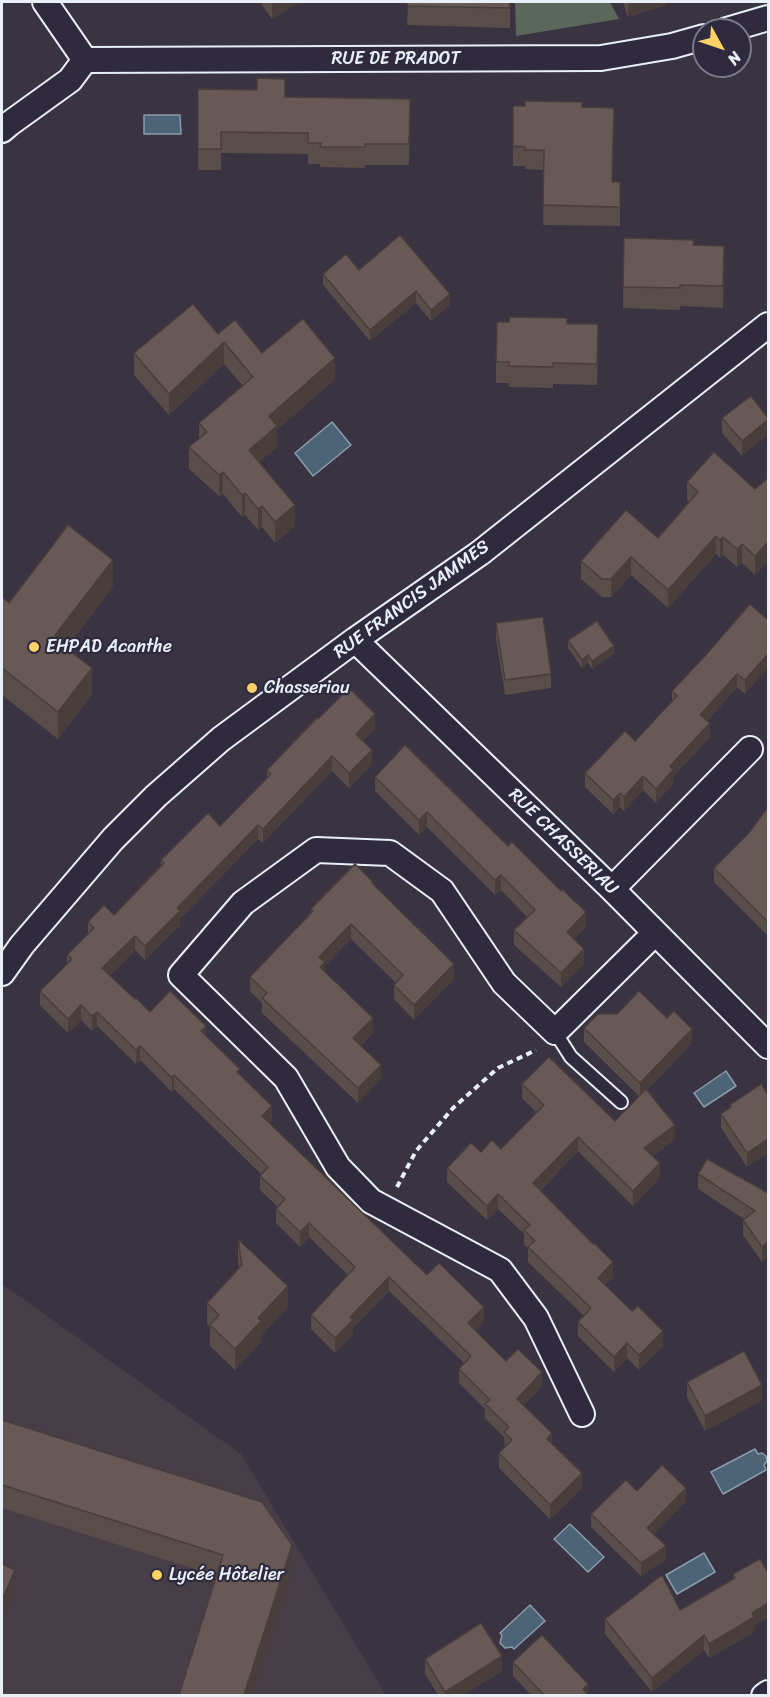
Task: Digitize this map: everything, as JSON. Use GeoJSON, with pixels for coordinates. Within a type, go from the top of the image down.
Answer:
{"type":"FeatureCollection","features":[{"type":"Feature","properties":{"kind":"street"},"geometry":{"type":"LineString","coordinates":[[4,124],[70,80],[85,60],[45,2]]}},
{"type":"Feature","properties":{"kind":"street"},"geometry":{"type":"LineString","coordinates":[[752,23],[768,18]]}},
{"type":"Feature","properties":{"kind":"street","name":"RUE DE PRADOT"},"geometry":{"type":"LineString","coordinates":[[85,60],[601,58],[692,40]]}},
{"type":"Feature","properties":{"kind":"street","name":"RUE FRANCIS JAMMES"},"geometry":{"type":"LineString","coordinates":[[2,973],[22,945],[114,838],[156,796],[221,739],[355,640],[480,553],[768,325]]}},
{"type":"Feature","properties":{"kind":"street","name":"RUE CHASSERIAU"},"geometry":{"type":"LineString","coordinates":[[355,640],[612,889],[768,1046]]}},
{"type":"Feature","properties":{"kind":"street"},"geometry":{"type":"LineString","coordinates":[[612,889],[750,749]]}},
{"type":"Feature","properties":{"kind":"street"},"geometry":{"type":"LineString","coordinates":[[582,1414],[536,1318],[500,1270],[371,1201],[338,1167],[286,1078],[180,975],[243,903],[316,850],[390,853],[442,891],[504,983],[555,1032],[655,933]]}},
{"type":"Feature","properties":{"kind":"street"},"geometry":{"type":"LineString","coordinates":[[764,1695],[768,1693]]}},
{"type":"Feature","properties":{"kind":"lane"},"geometry":{"type":"LineString","coordinates":[[555,1032],[571,1057],[621,1102]]}},
{"type":"Feature","properties":{"kind":"path"},"geometry":{"type":"LineString","coordinates":[[385,1208],[416,1151],[453,1108],[498,1068],[542,1047],[555,1032]]}},
{"type":"Feature","properties":{"kind":"shaded area","name":"Lycée Hôtelier"},"geometry":{"type":"Polygon","coordinates":[[[2,1284],[241,1454],[386,1695],[2,1695],[2,1284]]]}},
{"type":"Feature","properties":{"kind":"green space"},"geometry":{"type":"Polygon","coordinates":[[[515,2],[610,2],[619,19],[516,36],[515,2]]]}},
{"type":"Feature","properties":{"kind":"water"},"geometry":{"type":"Polygon","coordinates":[[[144,115],[180,115],[181,134],[144,134],[144,115]]]}},
{"type":"Feature","properties":{"kind":"water"},"geometry":{"type":"Polygon","coordinates":[[[332,422],[351,445],[313,476],[295,453],[332,422]]]}},
{"type":"Feature","properties":{"kind":"water"},"geometry":{"type":"Polygon","coordinates":[[[726,1071],[736,1086],[704,1107],[694,1093],[726,1071]]]}},
{"type":"Feature","properties":{"kind":"water"},"geometry":{"type":"Polygon","coordinates":[[[755,1449],[758,1454],[762,1453],[766,1456],[767,1461],[764,1465],[766,1470],[723,1494],[711,1472],[755,1449]]]}},
{"type":"Feature","properties":{"kind":"water"},"geometry":{"type":"Polygon","coordinates":[[[570,1524],[604,1557],[588,1572],[554,1539],[570,1524]]]}},
{"type":"Feature","properties":{"kind":"water"},"geometry":{"type":"Polygon","coordinates":[[[704,1553],[715,1572],[677,1594],[666,1575],[704,1553]]]}},
{"type":"Feature","properties":{"kind":"water"},"geometry":{"type":"Polygon","coordinates":[[[530,1605],[545,1621],[514,1649],[505,1648],[500,1643],[502,1635],[500,1633],[530,1605]]]}},
{"type":"Feature","properties":{"kind":"building"},"geometry":{"type":"Polygon","coordinates":[[[408,2],[510,2],[510,8],[407,6],[408,2]]]}},
{"type":"Feature","properties":{"kind":"building"},"geometry":{"type":"Polygon","coordinates":[[[257,78],[285,79],[285,97],[410,99],[409,144],[320,147],[321,143],[308,143],[308,133],[221,132],[221,149],[198,149],[198,89],[257,90],[257,78]]]}},
{"type":"Feature","properties":{"kind":"building"},"geometry":{"type":"Polygon","coordinates":[[[525,101],[582,102],[582,107],[614,108],[612,182],[620,182],[620,207],[543,205],[544,150],[525,150],[525,147],[513,146],[513,106],[525,106],[525,101]]]}},
{"type":"Feature","properties":{"kind":"building"},"geometry":{"type":"Polygon","coordinates":[[[400,235],[450,294],[431,310],[416,291],[370,330],[323,274],[346,254],[359,270],[400,235]]]}},
{"type":"Feature","properties":{"kind":"building"},"geometry":{"type":"Polygon","coordinates":[[[624,238],[694,240],[693,245],[724,246],[723,286],[623,287],[624,238]]]}},
{"type":"Feature","properties":{"kind":"building"},"geometry":{"type":"Polygon","coordinates":[[[193,304],[218,334],[235,320],[262,353],[303,319],[335,358],[269,416],[277,426],[249,450],[295,505],[275,522],[262,506],[258,509],[245,493],[242,495],[223,472],[219,475],[189,447],[207,432],[199,423],[253,377],[224,342],[169,394],[134,353],[193,304]]]}},
{"type":"Feature","properties":{"kind":"building"},"geometry":{"type":"Polygon","coordinates":[[[510,317],[567,318],[567,324],[598,324],[597,364],[553,363],[553,367],[509,366],[509,362],[496,362],[497,322],[509,322],[510,317]]]}},
{"type":"Feature","properties":{"kind":"building"},"geometry":{"type":"Polygon","coordinates":[[[751,396],[768,420],[742,441],[722,418],[751,396]]]}},
{"type":"Feature","properties":{"kind":"building"},"geometry":{"type":"Polygon","coordinates":[[[714,452],[755,489],[768,478],[768,542],[755,556],[742,544],[737,549],[723,537],[720,540],[716,536],[668,590],[631,557],[611,579],[602,579],[581,561],[626,510],[658,538],[698,492],[687,482],[714,452]]]}},
{"type":"Feature","properties":{"kind":"building","name":"EHPAD Acanthe"},"geometry":{"type":"Polygon","coordinates":[[[68,525],[113,560],[55,635],[68,646],[66,648],[92,668],[58,712],[2,668],[2,597],[9,603],[68,525]]]}},
{"type":"Feature","properties":{"kind":"building"},"geometry":{"type":"Polygon","coordinates":[[[750,604],[768,620],[768,654],[745,680],[737,674],[700,715],[710,723],[670,766],[673,770],[656,789],[643,776],[624,797],[620,793],[613,800],[585,773],[625,731],[635,741],[677,696],[672,691],[750,604]]]}},
{"type":"Feature","properties":{"kind":"building"},"geometry":{"type":"Polygon","coordinates":[[[543,617],[551,674],[505,680],[496,623],[543,617]]]}},
{"type":"Feature","properties":{"kind":"building"},"geometry":{"type":"Polygon","coordinates":[[[597,621],[614,646],[592,661],[588,655],[582,660],[568,640],[597,621]]]}},
{"type":"Feature","properties":{"kind":"building"},"geometry":{"type":"Polygon","coordinates":[[[349,688],[375,714],[356,734],[372,750],[349,773],[332,756],[263,829],[258,825],[177,908],[180,911],[145,946],[135,936],[102,968],[150,1012],[170,991],[206,1026],[201,1031],[240,1069],[237,1072],[272,1106],[262,1116],[427,1275],[439,1263],[484,1307],[468,1323],[506,1361],[518,1349],[542,1372],[517,1399],[552,1433],[547,1439],[582,1473],[550,1505],[499,1453],[512,1440],[504,1432],[509,1427],[485,1404],[490,1400],[459,1369],[471,1356],[389,1277],[350,1317],[353,1320],[335,1338],[311,1315],[355,1267],[309,1223],[300,1232],[276,1209],[285,1199],[260,1176],[268,1167],[174,1075],[172,1078],[140,1046],[136,1050],[97,1012],[92,1016],[81,1005],[68,1019],[40,991],[72,959],[67,955],[94,928],[88,922],[104,905],[114,915],[164,863],[161,860],[208,813],[220,826],[271,774],[267,770],[349,688]]]}},
{"type":"Feature","properties":{"kind":"building"},"geometry":{"type":"Polygon","coordinates":[[[405,745],[508,846],[512,842],[561,891],[562,889],[586,912],[567,932],[584,949],[561,973],[514,930],[535,910],[501,875],[495,880],[427,812],[419,820],[375,777],[405,745]]]}},
{"type":"Feature","properties":{"kind":"building"},"geometry":{"type":"Polygon","coordinates":[[[768,807],[768,922],[714,868],[749,833],[768,807]]]}},
{"type":"Feature","properties":{"kind":"building"},"geometry":{"type":"Polygon","coordinates":[[[355,864],[454,964],[414,1005],[394,985],[403,975],[351,924],[319,957],[325,962],[320,967],[373,1018],[353,1038],[381,1065],[358,1088],[262,998],[267,993],[250,977],[355,864]]]}},
{"type":"Feature","properties":{"kind":"building"},"geometry":{"type":"Polygon","coordinates":[[[639,991],[667,1018],[674,1011],[692,1029],[640,1083],[584,1028],[598,1014],[617,1014],[639,991]]]}},
{"type":"Feature","properties":{"kind":"building"},"geometry":{"type":"Polygon","coordinates":[[[549,1057],[615,1121],[646,1089],[675,1125],[644,1148],[660,1163],[633,1191],[578,1137],[533,1183],[613,1262],[598,1278],[632,1311],[638,1306],[663,1331],[639,1355],[627,1343],[614,1357],[578,1322],[591,1308],[528,1247],[535,1241],[524,1230],[530,1225],[498,1194],[487,1206],[447,1168],[471,1143],[481,1152],[492,1140],[501,1149],[544,1105],[522,1084],[549,1057]]]}},
{"type":"Feature","properties":{"kind":"building"},"geometry":{"type":"Polygon","coordinates":[[[761,1084],[768,1095],[768,1139],[747,1153],[721,1114],[761,1084]]]}},
{"type":"Feature","properties":{"kind":"building"},"geometry":{"type":"Polygon","coordinates":[[[707,1159],[768,1193],[768,1242],[762,1247],[743,1220],[755,1211],[698,1174],[707,1159]]]}},
{"type":"Feature","properties":{"kind":"building"},"geometry":{"type":"Polygon","coordinates":[[[238,1239],[288,1286],[258,1318],[261,1321],[235,1349],[210,1325],[219,1315],[207,1303],[242,1265],[238,1239]]]}},
{"type":"Feature","properties":{"kind":"building"},"geometry":{"type":"Polygon","coordinates":[[[744,1351],[762,1385],[705,1416],[687,1382],[744,1351]]]}},
{"type":"Feature","properties":{"kind":"building"},"geometry":{"type":"Polygon","coordinates":[[[2,1420],[262,1502],[292,1545],[244,1695],[179,1695],[223,1555],[2,1485],[2,1420]]]}},
{"type":"Feature","properties":{"kind":"building"},"geometry":{"type":"Polygon","coordinates":[[[662,1465],[686,1488],[647,1528],[666,1546],[641,1563],[591,1514],[626,1480],[637,1491],[662,1465]]]}},
{"type":"Feature","properties":{"kind":"building"},"geometry":{"type":"Polygon","coordinates":[[[760,1559],[768,1573],[768,1603],[752,1613],[754,1617],[709,1644],[704,1635],[652,1678],[605,1619],[662,1575],[680,1610],[735,1578],[733,1574],[760,1559]]]}},
{"type":"Feature","properties":{"kind":"building"},"geometry":{"type":"Polygon","coordinates":[[[2,1564],[15,1570],[2,1600],[2,1564]]]}},
{"type":"Feature","properties":{"kind":"building"},"geometry":{"type":"Polygon","coordinates":[[[481,1623],[502,1656],[445,1692],[425,1659],[481,1623]]]}},
{"type":"Feature","properties":{"kind":"building"},"geometry":{"type":"Polygon","coordinates":[[[542,1635],[588,1684],[583,1689],[588,1695],[544,1695],[513,1662],[542,1635]]]}},
{"type":"Feature","properties":{"kind":"place","name":"EHPAD Acanthe"},"geometry":{"type":"Point","coordinates":[34,647]}},
{"type":"Feature","properties":{"kind":"place","name":"Chasseriau"},"geometry":{"type":"Point","coordinates":[252,688]}},
{"type":"Feature","properties":{"kind":"place","name":"Lycée Hôtelier"},"geometry":{"type":"Point","coordinates":[157,1575]}}]}
